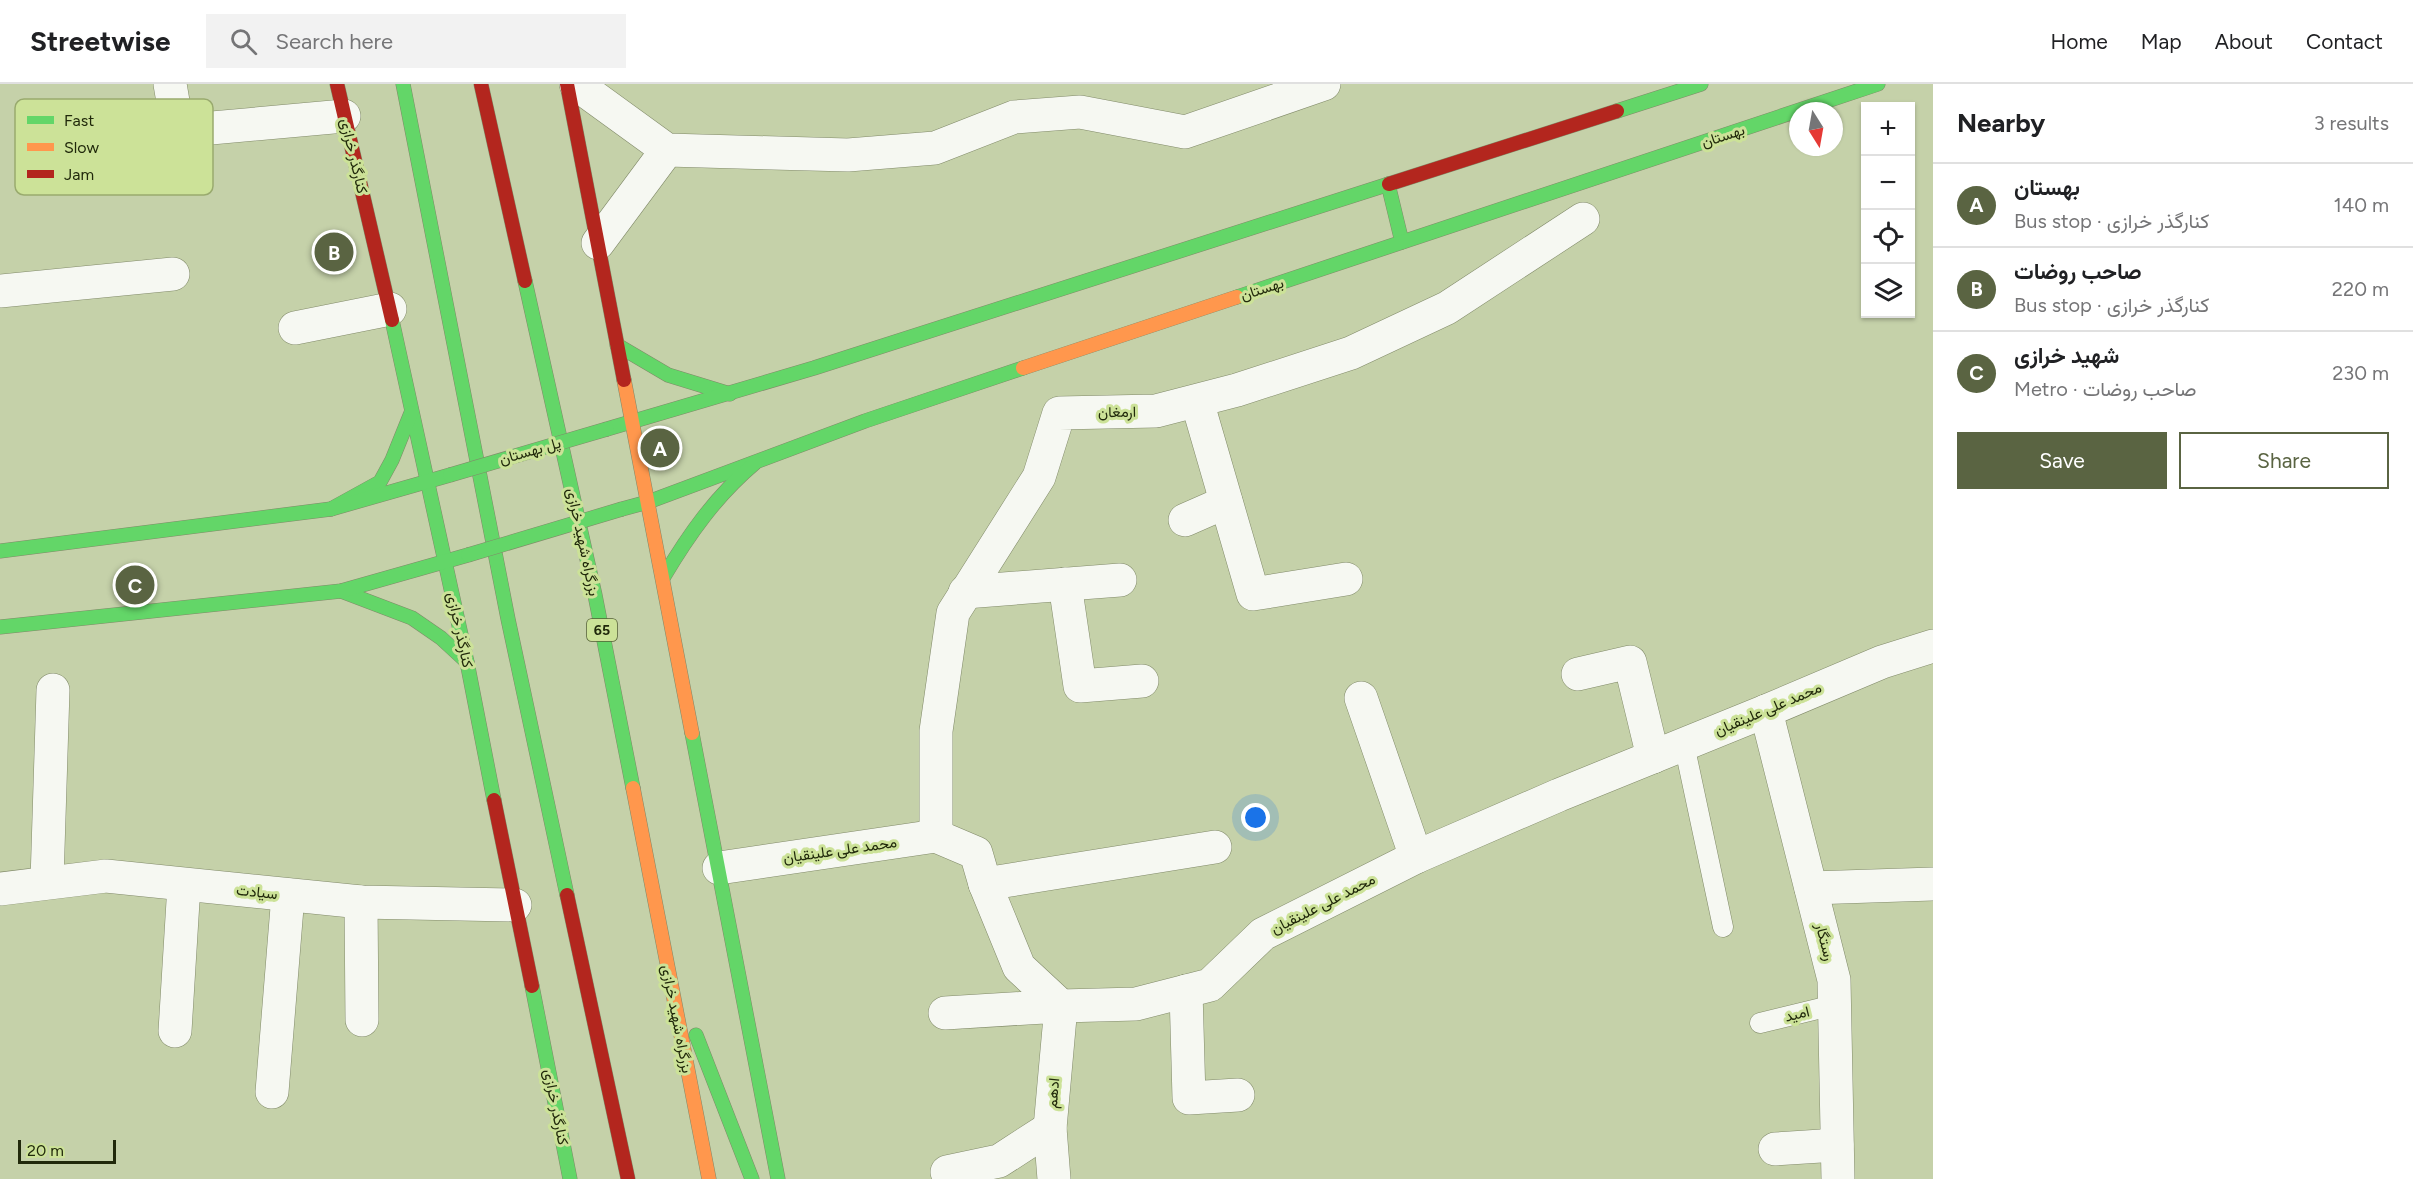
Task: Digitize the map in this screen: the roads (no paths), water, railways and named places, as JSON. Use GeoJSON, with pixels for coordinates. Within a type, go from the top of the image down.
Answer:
{"type":"FeatureCollection","features":[{"type":"Feature","properties":{"kind":"main road","name":"کنارگذر خرازی"},"geometry":{"type":"LineString","coordinates":[[337,84],[446,562],[570,1179]]}},
{"type":"Feature","properties":{"kind":"main road"},"geometry":{"type":"LineString","coordinates":[[403,84],[508,619],[628,1179]]}},
{"type":"Feature","properties":{"kind":"main road","name":"بزرگراه شهید خرازی"},"geometry":{"type":"LineString","coordinates":[[481,84],[595,595],[708,1179]]}},
{"type":"Feature","properties":{"kind":"main road"},"geometry":{"type":"LineString","coordinates":[[567,84],[778,1179]]}},
{"type":"Feature","properties":{"kind":"main road"},"geometry":{"type":"LineString","coordinates":[[632,421],[730,393],[1701,84]]}},
{"type":"Feature","properties":{"kind":"main road","name":"بهستان"},"geometry":{"type":"LineString","coordinates":[[648,502],[865,421],[1878,84]]}},
{"type":"Feature","properties":{"kind":"main road"},"geometry":{"type":"LineString","coordinates":[[393,106],[435,246]]}},
{"type":"Feature","properties":{"kind":"main road"},"geometry":{"type":"LineString","coordinates":[[1388,184],[1402,242]]}},
{"type":"Feature","properties":{"kind":"main road"},"geometry":{"type":"LineString","coordinates":[[617,345],[668,375],[730,393]]}},
{"type":"Feature","properties":{"kind":"main road"},"geometry":{"type":"LineString","coordinates":[[0,551],[331,509],[380,482],[392,460],[411,413]]}},
{"type":"Feature","properties":{"kind":"main road","name":"پل بهستان"},"geometry":{"type":"LineString","coordinates":[[331,509],[632,421]]}},
{"type":"Feature","properties":{"kind":"main road"},"geometry":{"type":"LineString","coordinates":[[663,578],[692,528],[707,508],[726,487],[755,463]]}},
{"type":"Feature","properties":{"kind":"main road"},"geometry":{"type":"LineString","coordinates":[[0,627],[340,591],[648,502]]}},
{"type":"Feature","properties":{"kind":"main road"},"geometry":{"type":"LineString","coordinates":[[340,591],[412,618],[441,638],[467,662]]}},
{"type":"Feature","properties":{"kind":"main road"},"geometry":{"type":"LineString","coordinates":[[665,957],[752,1179]]}},
{"type":"Feature","properties":{"kind":"main road"},"geometry":{"type":"LineString","coordinates":[[585,977],[606,1143]]}},
{"type":"Feature","properties":{"kind":"street"},"geometry":{"type":"LineString","coordinates":[[170,84],[173,99]]}},
{"type":"Feature","properties":{"kind":"street"},"geometry":{"type":"LineString","coordinates":[[576,84],[667,150],[848,155],[935,148],[1014,117],[1080,112],[1185,132],[1324,84]]}},
{"type":"Feature","properties":{"kind":"street"},"geometry":{"type":"LineString","coordinates":[[213,128],[344,116]]}},
{"type":"Feature","properties":{"kind":"street"},"geometry":{"type":"LineString","coordinates":[[598,243],[667,150]]}},
{"type":"Feature","properties":{"kind":"street","name":"ارمغان"},"geometry":{"type":"LineString","coordinates":[[936,836],[936,731],[953,613],[1039,477],[1059,413],[1156,411],[1238,390],[1351,353],[1447,308],[1583,219]]}},
{"type":"Feature","properties":{"kind":"street"},"geometry":{"type":"LineString","coordinates":[[0,291],[173,274]]}},
{"type":"Feature","properties":{"kind":"street"},"geometry":{"type":"LineString","coordinates":[[295,328],[390,309]]}},
{"type":"Feature","properties":{"kind":"street"},"geometry":{"type":"LineString","coordinates":[[1197,401],[1253,594],[1346,579]]}},
{"type":"Feature","properties":{"kind":"street"},"geometry":{"type":"LineString","coordinates":[[1185,520],[1226,502]]}},
{"type":"Feature","properties":{"kind":"street"},"geometry":{"type":"LineString","coordinates":[[965,592],[1120,580]]}},
{"type":"Feature","properties":{"kind":"street"},"geometry":{"type":"LineString","coordinates":[[1065,584],[1080,686],[1142,681]]}},
{"type":"Feature","properties":{"kind":"street","name":"محمد علی علینقیان"},"geometry":{"type":"LineString","coordinates":[[945,1013],[1136,1004],[1210,985],[1263,934],[1416,857],[1559,795],[1882,662],[1933,646]]}},
{"type":"Feature","properties":{"kind":"street"},"geometry":{"type":"LineString","coordinates":[[1578,674],[1630,662],[1653,757]]}},
{"type":"Feature","properties":{"kind":"street"},"geometry":{"type":"LineString","coordinates":[[47,881],[53,690]]}},
{"type":"Feature","properties":{"kind":"street"},"geometry":{"type":"LineString","coordinates":[[1361,698],[1416,857]]}},
{"type":"Feature","properties":{"kind":"street","name":"رستگار"},"geometry":{"type":"LineString","coordinates":[[1766,711],[1834,980],[1838,1179]]}},
{"type":"Feature","properties":{"kind":"street"},"geometry":{"type":"LineString","coordinates":[[936,836],[976,853],[985,884],[1019,967],[1061,1006]]}},
{"type":"Feature","properties":{"kind":"street","name":"محمد علی علینقیان"},"geometry":{"type":"LineString","coordinates":[[719,868],[936,836]]}},
{"type":"Feature","properties":{"kind":"street"},"geometry":{"type":"LineString","coordinates":[[985,884],[1215,847]]}},
{"type":"Feature","properties":{"kind":"street","name":"سیادت"},"geometry":{"type":"LineString","coordinates":[[0,889],[47,881],[106,876],[361,902],[515,905]]}},
{"type":"Feature","properties":{"kind":"street"},"geometry":{"type":"LineString","coordinates":[[1811,888],[1933,884]]}},
{"type":"Feature","properties":{"kind":"street"},"geometry":{"type":"LineString","coordinates":[[175,1030],[184,885]]}},
{"type":"Feature","properties":{"kind":"street"},"geometry":{"type":"LineString","coordinates":[[272,1092],[288,895]]}},
{"type":"Feature","properties":{"kind":"street"},"geometry":{"type":"LineString","coordinates":[[361,902],[362,1020]]}},
{"type":"Feature","properties":{"kind":"street"},"geometry":{"type":"LineString","coordinates":[[1186,991],[1189,1098],[1238,1095]]}},
{"type":"Feature","properties":{"kind":"street","name":"ادهم"},"geometry":{"type":"LineString","coordinates":[[1054,1179],[1050,1128],[1061,1006]]}},
{"type":"Feature","properties":{"kind":"street"},"geometry":{"type":"LineString","coordinates":[[947,1172],[999,1161],[1050,1128]]}},
{"type":"Feature","properties":{"kind":"street"},"geometry":{"type":"LineString","coordinates":[[1775,1149],[1838,1145]]}},
{"type":"Feature","properties":{"kind":"lane"},"geometry":{"type":"LineString","coordinates":[[1684,744],[1723,927]]}},
{"type":"Feature","properties":{"kind":"lane","name":"امید"},"geometry":{"type":"LineString","coordinates":[[1760,1023],[1834,1005]]}},
{"type":"Feature","properties":{"kind":"place","name":"صاحب روضات"},"geometry":{"type":"Point","coordinates":[334,252]}},
{"type":"Feature","properties":{"kind":"place","name":"بهستان"},"geometry":{"type":"Point","coordinates":[660,448]}},
{"type":"Feature","properties":{"kind":"place","name":"شهید خرازی"},"geometry":{"type":"Point","coordinates":[135,585]}}]}
